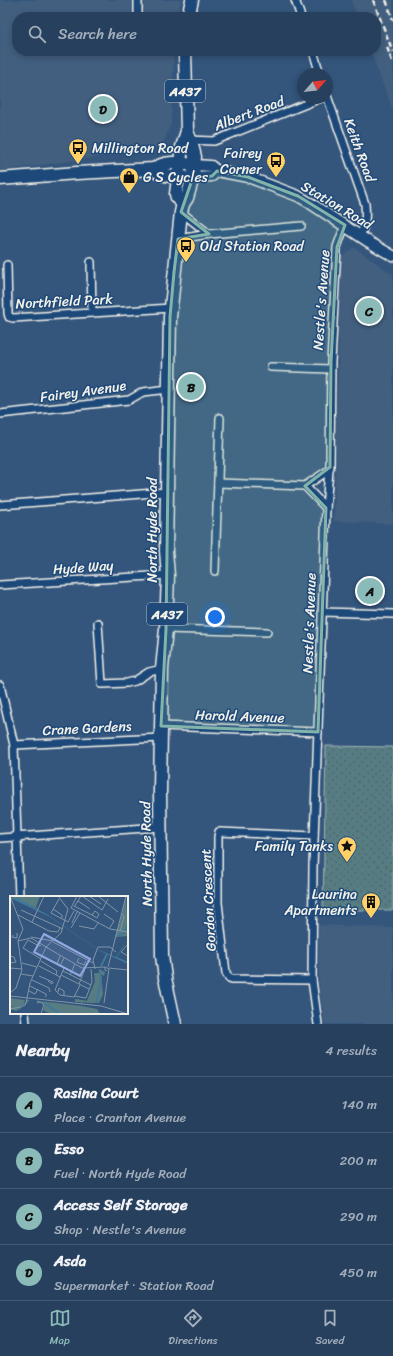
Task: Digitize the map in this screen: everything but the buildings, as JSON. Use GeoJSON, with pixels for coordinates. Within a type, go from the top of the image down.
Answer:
{"type":"FeatureCollection","features":[{"type":"Feature","properties":{"kind":"main road"},"geometry":{"type":"LineString","coordinates":[[189,12],[192,0]]}},
{"type":"Feature","properties":{"kind":"main road","name":"North Hyde Road"},"geometry":{"type":"LineString","coordinates":[[182,208],[176,196],[179,163],[187,137],[184,56]]}},
{"type":"Feature","properties":{"kind":"main road","name":"North Hyde Road"},"geometry":{"type":"LineString","coordinates":[[175,1024],[162,956],[160,827],[161,732],[162,669],[166,629],[168,575],[166,551],[171,308],[182,208],[187,198],[193,177],[194,155],[187,137]]}},
{"type":"Feature","properties":{"kind":"main road","name":"Station Road"},"geometry":{"type":"LineString","coordinates":[[0,179],[154,169],[160,164],[179,163],[194,165]]}},
{"type":"Feature","properties":{"kind":"main road","name":"Station Road"},"geometry":{"type":"LineString","coordinates":[[154,169],[161,174],[177,177],[193,177]]}},
{"type":"Feature","properties":{"kind":"street"},"geometry":{"type":"LineString","coordinates":[[138,0],[138,12]]}},
{"type":"Feature","properties":{"kind":"street"},"geometry":{"type":"LineString","coordinates":[[295,0],[299,12]]}},
{"type":"Feature","properties":{"kind":"street"},"geometry":{"type":"LineString","coordinates":[[314,56],[318,68]]}},
{"type":"Feature","properties":{"kind":"street","name":"Albert Road"},"geometry":{"type":"LineString","coordinates":[[187,137],[214,141],[306,104]]}},
{"type":"Feature","properties":{"kind":"street","name":"Keith Road"},"geometry":{"type":"LineString","coordinates":[[330,104],[365,204],[366,219],[360,236]]}},
{"type":"Feature","properties":{"kind":"street","name":"Station Road"},"geometry":{"type":"LineString","coordinates":[[194,165],[211,166],[217,171],[248,177],[298,196],[393,256]]}},
{"type":"Feature","properties":{"kind":"street","name":"Station Road"},"geometry":{"type":"LineString","coordinates":[[193,177],[212,176],[217,171]]}},
{"type":"Feature","properties":{"kind":"street"},"geometry":{"type":"LineString","coordinates":[[182,208],[209,234]]}},
{"type":"Feature","properties":{"kind":"street","name":"Nestle's Avenue"},"geometry":{"type":"LineString","coordinates":[[318,1024],[312,980],[314,836],[326,508],[330,467],[330,369],[337,247],[345,225]]}},
{"type":"Feature","properties":{"kind":"street"},"geometry":{"type":"LineString","coordinates":[[178,239],[209,234],[301,226]]}},
{"type":"Feature","properties":{"kind":"street"},"geometry":{"type":"LineString","coordinates":[[91,262],[92,313]]}},
{"type":"Feature","properties":{"kind":"street","name":"Northfield Park"},"geometry":{"type":"LineString","coordinates":[[7,265],[9,317],[13,318],[171,308]]}},
{"type":"Feature","properties":{"kind":"street"},"geometry":{"type":"LineString","coordinates":[[271,367],[330,369]]}},
{"type":"Feature","properties":{"kind":"street","name":"Fairey Avenue"},"geometry":{"type":"LineString","coordinates":[[0,414],[129,400],[143,392],[169,389]]}},
{"type":"Feature","properties":{"kind":"street"},"geometry":{"type":"LineString","coordinates":[[215,571],[220,418]]}},
{"type":"Feature","properties":{"kind":"street"},"geometry":{"type":"LineString","coordinates":[[218,483],[305,486],[329,470]]}},
{"type":"Feature","properties":{"kind":"street"},"geometry":{"type":"LineString","coordinates":[[305,486],[326,508]]}},
{"type":"Feature","properties":{"kind":"street"},"geometry":{"type":"LineString","coordinates":[[0,505],[167,492]]}},
{"type":"Feature","properties":{"kind":"street","name":"Hyde Way"},"geometry":{"type":"LineString","coordinates":[[0,585],[168,575]]}},
{"type":"Feature","properties":{"kind":"street"},"geometry":{"type":"LineString","coordinates":[[322,612],[393,614]]}},
{"type":"Feature","properties":{"kind":"street"},"geometry":{"type":"LineString","coordinates":[[98,624],[102,684],[127,683],[135,681],[149,672],[162,669]]}},
{"type":"Feature","properties":{"kind":"street"},"geometry":{"type":"LineString","coordinates":[[166,629],[267,632]]}},
{"type":"Feature","properties":{"kind":"street"},"geometry":{"type":"LineString","coordinates":[[0,685],[14,745],[19,896]]}},
{"type":"Feature","properties":{"kind":"street","name":"Harold Avenue"},"geometry":{"type":"LineString","coordinates":[[161,732],[318,732]]}},
{"type":"Feature","properties":{"kind":"street","name":"Crane Gardens"},"geometry":{"type":"LineString","coordinates":[[14,745],[161,732]]}},
{"type":"Feature","properties":{"kind":"street"},"geometry":{"type":"LineString","coordinates":[[0,838],[160,827]]}},
{"type":"Feature","properties":{"kind":"street","name":"Gordon Crescent"},"geometry":{"type":"LineString","coordinates":[[312,980],[229,978],[226,973],[218,902],[218,837],[219,832],[314,836]]}},
{"type":"Feature","properties":{"kind":"highlighted area"},"geometry":{"type":"Polygon","coordinates":[[[217,171],[248,177],[298,196],[345,225],[337,247],[331,362],[330,467],[305,486],[326,508],[318,732],[161,726],[166,629],[170,317],[174,272],[178,239],[209,234],[181,212],[193,177],[212,176],[217,171]]]}},
{"type":"Feature","properties":{"kind":"shaded area"},"geometry":{"type":"Polygon","coordinates":[[[0,0],[181,0],[178,12],[12,12],[12,56],[174,56],[171,124],[164,142],[155,149],[0,171],[0,0]]]}},
{"type":"Feature","properties":{"kind":"shaded area"},"geometry":{"type":"Polygon","coordinates":[[[351,0],[393,0],[393,110],[372,56],[381,56],[381,12],[355,12],[351,0]]]}},
{"type":"Feature","properties":{"kind":"shaded area"},"geometry":{"type":"Polygon","coordinates":[[[354,247],[393,274],[393,524],[334,521],[341,257],[354,247]]]}},
{"type":"Feature","properties":{"kind":"shaded area"},"geometry":{"type":"Polygon","coordinates":[[[319,925],[393,928],[393,1024],[325,1024],[319,985],[319,925]]]}},
{"type":"Feature","properties":{"kind":"green space"},"geometry":{"type":"Polygon","coordinates":[[[326,746],[393,747],[393,910],[323,910],[326,746]]]}},
{"type":"Feature","properties":{"kind":"railway"},"geometry":{"type":"LineString","coordinates":[[373,0],[378,12]]}},
{"type":"Feature","properties":{"kind":"railway"},"geometry":{"type":"LineString","coordinates":[[386,0],[393,20]]}},
{"type":"Feature","properties":{"kind":"railway"},"geometry":{"type":"LineString","coordinates":[[381,21],[393,52]]}},
{"type":"Feature","properties":{"kind":"railway"},"geometry":{"type":"LineString","coordinates":[[387,47],[393,64]]}},
{"type":"Feature","properties":{"kind":"place","name":"Asda"},"geometry":{"type":"Point","coordinates":[103,109]}},
{"type":"Feature","properties":{"kind":"place","name":"Millington Road"},"geometry":{"type":"Point","coordinates":[78,165]}},
{"type":"Feature","properties":{"kind":"place","name":"Fairey Corner"},"geometry":{"type":"Point","coordinates":[276,178]}},
{"type":"Feature","properties":{"kind":"place","name":"G S Cycles"},"geometry":{"type":"Point","coordinates":[129,194]}},
{"type":"Feature","properties":{"kind":"place","name":"Old Station Road"},"geometry":{"type":"Point","coordinates":[186,263]}},
{"type":"Feature","properties":{"kind":"place","name":"Access Self Storage"},"geometry":{"type":"Point","coordinates":[369,311]}},
{"type":"Feature","properties":{"kind":"place","name":"Esso"},"geometry":{"type":"Point","coordinates":[191,387]}},
{"type":"Feature","properties":{"kind":"place","name":"Rasina Court"},"geometry":{"type":"Point","coordinates":[370,591]}},
{"type":"Feature","properties":{"kind":"place","name":"Family Tanks"},"geometry":{"type":"Point","coordinates":[347,863]}},
{"type":"Feature","properties":{"kind":"place","name":"Laurina Apartments"},"geometry":{"type":"Point","coordinates":[371,919]}}]}
